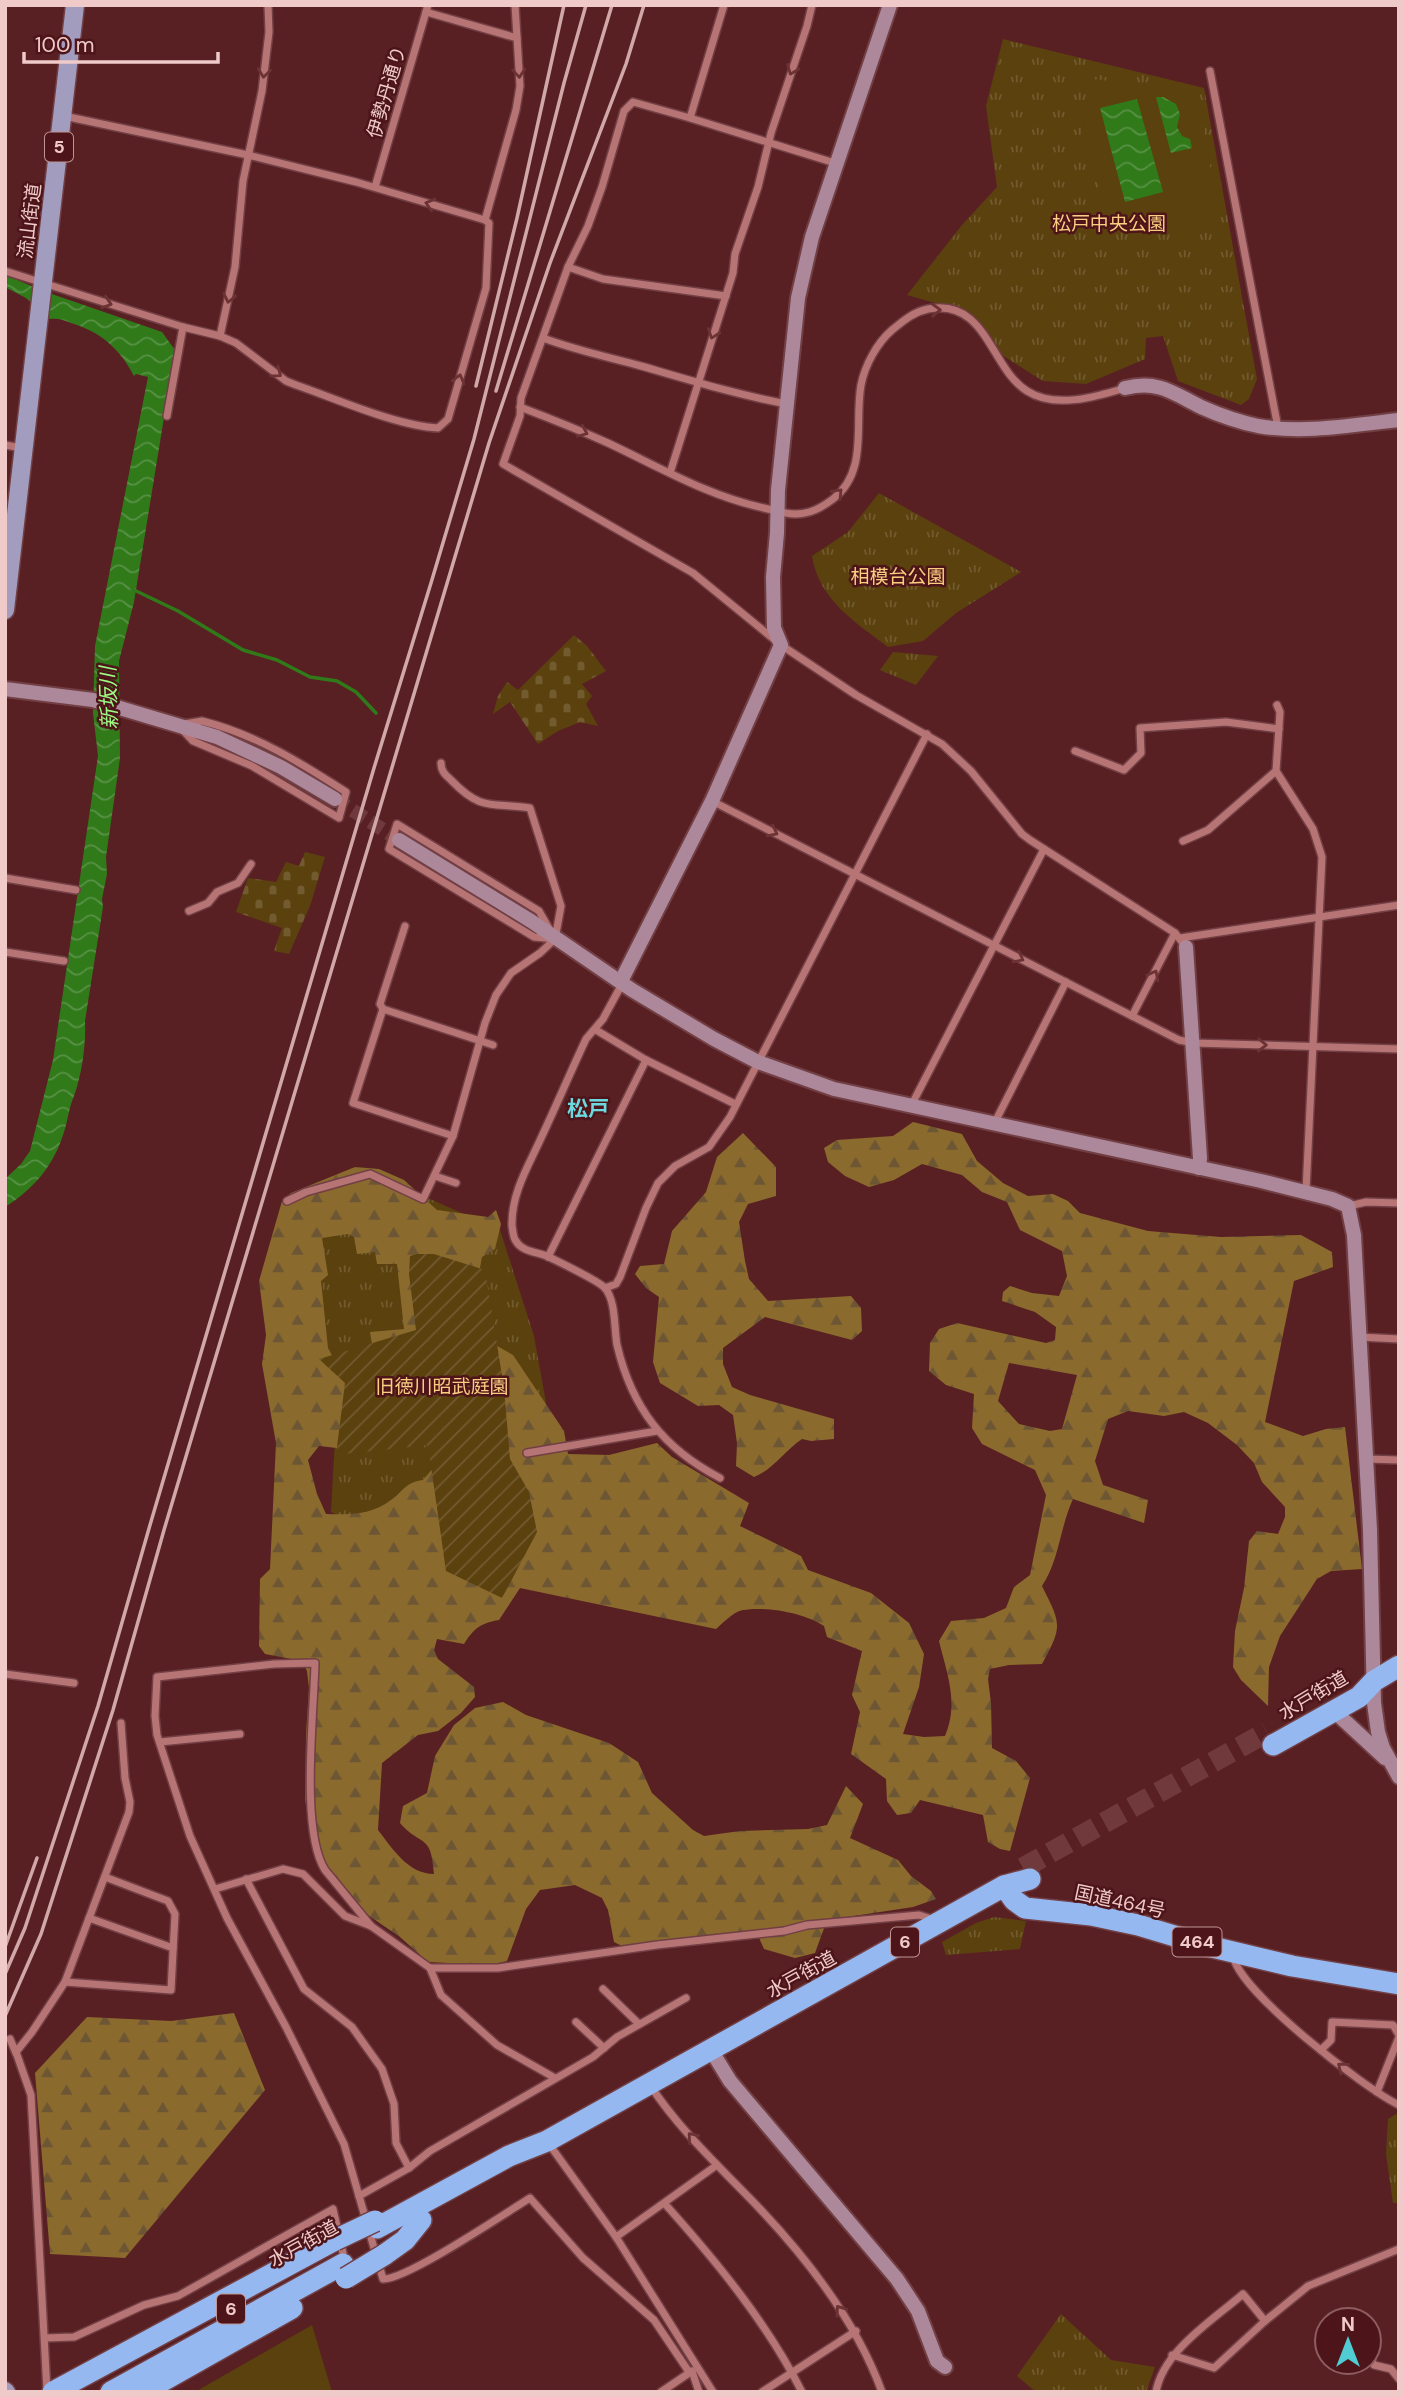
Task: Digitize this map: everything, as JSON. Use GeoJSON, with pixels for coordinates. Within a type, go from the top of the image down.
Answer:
{"type":"FeatureCollection","features":[{"type":"Feature","properties":{"kind":"highway","name":"水戸街道"},"geometry":{"type":"LineString","coordinates":[[1374,1681],[1355,1683],[1270,1739],[1359,1697],[1374,1681],[1399,1666]]}},
{"type":"Feature","properties":{"kind":"highway","name":"水戸街道"},"geometry":{"type":"LineString","coordinates":[[417,2214],[514,2167],[547,2141],[1027,1874]]}},
{"type":"Feature","properties":{"kind":"highway","name":"国道464号"},"geometry":{"type":"LineString","coordinates":[[1004,1886],[1014,1900],[1025,1908],[1091,1915],[1292,1966],[1399,1984]]}},
{"type":"Feature","properties":{"kind":"highway"},"geometry":{"type":"LineString","coordinates":[[379,2237],[405,2240],[417,2214]]}},
{"type":"Feature","properties":{"kind":"highway"},"geometry":{"type":"LineString","coordinates":[[53,2392],[341,2257],[417,2214]]}},
{"type":"Feature","properties":{"kind":"highway","name":"水戸街道"},"geometry":{"type":"LineString","coordinates":[[111,2392],[379,2237]]}},
{"type":"Feature","properties":{"kind":"highway"},"geometry":{"type":"LineString","coordinates":[[132,2381],[341,2257]]}},
{"type":"Feature","properties":{"kind":"highway","name":"水戸街道"},"geometry":{"type":"LineString","coordinates":[[84,2392],[132,2381]]}},
{"type":"Feature","properties":{"kind":"main road","name":"流山街道"},"geometry":{"type":"LineString","coordinates":[[5,610],[14,446],[39,311],[75,5]]}},
{"type":"Feature","properties":{"kind":"street"},"geometry":{"type":"LineString","coordinates":[[220,336],[235,267],[237,222],[262,91],[269,32],[268,5]]}},
{"type":"Feature","properties":{"kind":"street"},"geometry":{"type":"LineString","coordinates":[[485,220],[516,110],[520,86],[515,5]]}},
{"type":"Feature","properties":{"kind":"street"},"geometry":{"type":"LineString","coordinates":[[690,118],[724,5]]}},
{"type":"Feature","properties":{"kind":"street"},"geometry":{"type":"LineString","coordinates":[[670,472],[733,273],[735,254],[758,187],[812,5]]}},
{"type":"Feature","properties":{"kind":"street"},"geometry":{"type":"LineString","coordinates":[[720,1478],[681,1455],[657,1431],[631,1389],[605,1288],[548,1257],[522,1248],[514,1240],[514,1200],[586,1039],[596,1030],[622,983],[712,801],[781,645],[775,628],[774,603],[777,511],[803,266],[890,5]]}},
{"type":"Feature","properties":{"kind":"street"},"geometry":{"type":"LineString","coordinates":[[427,9],[517,38]]}},
{"type":"Feature","properties":{"kind":"street","name":"伊勢丹通り"},"geometry":{"type":"LineString","coordinates":[[374,187],[427,9]]}},
{"type":"Feature","properties":{"kind":"street"},"geometry":{"type":"LineString","coordinates":[[1210,71],[1279,429]]}},
{"type":"Feature","properties":{"kind":"street"},"geometry":{"type":"LineString","coordinates":[[838,164],[770,141],[634,102],[624,111],[602,187],[588,226],[568,267],[503,464],[693,572],[781,645],[856,695],[926,734],[959,759],[1022,834],[1181,939],[1399,905]]}},
{"type":"Feature","properties":{"kind":"street"},"geometry":{"type":"LineString","coordinates":[[5,271],[42,285],[220,336],[236,343],[296,385],[391,418],[424,428],[438,428],[449,419],[486,288],[489,223],[374,187],[248,155],[63,116]]}},
{"type":"Feature","properties":{"kind":"street"},"geometry":{"type":"LineString","coordinates":[[568,267],[603,279],[726,296]]}},
{"type":"Feature","properties":{"kind":"street"},"geometry":{"type":"LineString","coordinates":[[520,407],[589,434],[697,487],[743,503],[777,511],[793,514],[814,511],[839,494],[846,484],[858,450],[861,384],[870,359],[886,335],[916,313],[931,309],[960,313],[970,320],[981,329],[997,358],[1026,391],[1040,397],[1088,398],[1137,385],[1165,387],[1203,408],[1230,418],[1279,429],[1316,429],[1399,420]]}},
{"type":"Feature","properties":{"kind":"street"},"geometry":{"type":"LineString","coordinates":[[167,416],[183,327]]}},
{"type":"Feature","properties":{"kind":"street"},"geometry":{"type":"LineString","coordinates":[[543,338],[581,352],[615,358],[787,404]]}},
{"type":"Feature","properties":{"kind":"street"},"geometry":{"type":"LineString","coordinates":[[5,689],[93,700],[178,724],[248,751],[335,799]]}},
{"type":"Feature","properties":{"kind":"street"},"geometry":{"type":"LineString","coordinates":[[1277,705],[1280,712],[1276,771],[1300,805],[1318,838],[1322,857],[1306,1191]]}},
{"type":"Feature","properties":{"kind":"street"},"geometry":{"type":"LineString","coordinates":[[202,721],[221,725],[290,757],[346,792],[339,818],[252,766],[193,741],[178,724],[202,721]]}},
{"type":"Feature","properties":{"kind":"street"},"geometry":{"type":"LineString","coordinates":[[1074,751],[1124,770],[1141,753],[1140,728],[1226,722],[1279,729]]}},
{"type":"Feature","properties":{"kind":"street"},"geometry":{"type":"LineString","coordinates":[[605,1288],[616,1284],[620,1277],[646,1208],[662,1177],[675,1166],[709,1147],[730,1118],[926,734]]}},
{"type":"Feature","properties":{"kind":"street"},"geometry":{"type":"LineString","coordinates":[[287,1201],[306,1192],[370,1174],[423,1199],[453,1136],[490,1008],[502,984],[511,973],[555,939],[561,906],[530,808],[478,802],[467,796],[442,771],[441,763]]}},
{"type":"Feature","properties":{"kind":"street"},"geometry":{"type":"LineString","coordinates":[[1183,841],[1208,830],[1276,771]]}},
{"type":"Feature","properties":{"kind":"street"},"geometry":{"type":"LineString","coordinates":[[712,801],[1179,1040],[1194,1043],[1399,1049]]}},
{"type":"Feature","properties":{"kind":"street"},"geometry":{"type":"LineString","coordinates":[[397,824],[539,911],[555,939],[534,937],[389,849],[397,824]]}},
{"type":"Feature","properties":{"kind":"street"},"geometry":{"type":"LineString","coordinates":[[399,840],[531,921],[622,983],[714,1040],[758,1062],[834,1089],[1306,1191],[1348,1206],[1366,1202],[1399,1203]]}},
{"type":"Feature","properties":{"kind":"street"},"geometry":{"type":"LineString","coordinates":[[911,1107],[1044,849]]}},
{"type":"Feature","properties":{"kind":"street"},"geometry":{"type":"LineString","coordinates":[[189,911],[208,903],[217,892],[238,883],[251,864]]}},
{"type":"Feature","properties":{"kind":"street"},"geometry":{"type":"LineString","coordinates":[[5,877],[76,890]]}},
{"type":"Feature","properties":{"kind":"street"},"geometry":{"type":"LineString","coordinates":[[405,926],[380,1004],[383,1009],[493,1045]]}},
{"type":"Feature","properties":{"kind":"street"},"geometry":{"type":"LineString","coordinates":[[1132,1016],[1181,939]]}},
{"type":"Feature","properties":{"kind":"street"},"geometry":{"type":"LineString","coordinates":[[1181,939],[1194,1043],[1199,1168]]}},
{"type":"Feature","properties":{"kind":"street"},"geometry":{"type":"LineString","coordinates":[[5,952],[64,961]]}},
{"type":"Feature","properties":{"kind":"street"},"geometry":{"type":"LineString","coordinates":[[993,1125],[1066,982]]}},
{"type":"Feature","properties":{"kind":"street"},"geometry":{"type":"LineString","coordinates":[[383,1009],[353,1103],[453,1136]]}},
{"type":"Feature","properties":{"kind":"street"},"geometry":{"type":"LineString","coordinates":[[596,1030],[646,1060],[735,1104]]}},
{"type":"Feature","properties":{"kind":"street"},"geometry":{"type":"LineString","coordinates":[[548,1257],[646,1060]]}},
{"type":"Feature","properties":{"kind":"street"},"geometry":{"type":"LineString","coordinates":[[435,1175],[456,1184]]}},
{"type":"Feature","properties":{"kind":"street"},"geometry":{"type":"LineString","coordinates":[[1348,1206],[1354,1235],[1378,1732],[1389,1761],[1399,1777]]}},
{"type":"Feature","properties":{"kind":"street"},"geometry":{"type":"LineString","coordinates":[[1359,1337],[1399,1339]]}},
{"type":"Feature","properties":{"kind":"street"},"geometry":{"type":"LineString","coordinates":[[527,1453],[657,1431]]}},
{"type":"Feature","properties":{"kind":"street"},"geometry":{"type":"LineString","coordinates":[[1366,1459],[1399,1460]]}},
{"type":"Feature","properties":{"kind":"street"},"geometry":{"type":"LineString","coordinates":[[371,1926],[325,1870],[318,1859],[314,1843],[311,1810],[315,1663],[274,1664],[157,1677],[155,1716],[160,1742],[190,1836],[248,1960],[286,2027],[344,2144],[383,2279],[391,2280],[530,2198],[583,2258],[654,2320],[713,2392]]}},
{"type":"Feature","properties":{"kind":"street"},"geometry":{"type":"LineString","coordinates":[[5,1674],[74,1683]]}},
{"type":"Feature","properties":{"kind":"street"},"geometry":{"type":"LineString","coordinates":[[1334,1711],[1389,1761]]}},
{"type":"Feature","properties":{"kind":"street"},"geometry":{"type":"LineString","coordinates":[[16,2053],[65,1982],[129,1812],[130,1802],[121,1769],[121,1723]]}},
{"type":"Feature","properties":{"kind":"street"},"geometry":{"type":"LineString","coordinates":[[160,1742],[240,1734]]}},
{"type":"Feature","properties":{"kind":"street"},"geometry":{"type":"LineString","coordinates":[[215,1889],[283,1869],[303,1874],[345,1916],[371,1926],[430,1968],[441,1995],[497,2045],[555,2078]]}},
{"type":"Feature","properties":{"kind":"street"},"geometry":{"type":"LineString","coordinates":[[65,1982],[171,1990],[175,1914],[168,1901],[104,1877]]}},
{"type":"Feature","properties":{"kind":"street"},"geometry":{"type":"LineString","coordinates":[[246,1879],[304,1989],[352,2027],[382,2069],[394,2104],[396,2143],[409,2168]]}},
{"type":"Feature","properties":{"kind":"street"},"geometry":{"type":"LineString","coordinates":[[430,1968],[498,1968],[657,1945],[785,1931],[807,1925],[919,1915],[941,1922]]}},
{"type":"Feature","properties":{"kind":"street"},"geometry":{"type":"LineString","coordinates":[[89,1918],[173,1948]]}},
{"type":"Feature","properties":{"kind":"street"},"geometry":{"type":"LineString","coordinates":[[1233,1952],[1234,1963],[1242,1975],[1285,2020],[1377,2092],[1399,2105]]}},
{"type":"Feature","properties":{"kind":"street"},"geometry":{"type":"LineString","coordinates":[[603,1989],[639,2024]]}},
{"type":"Feature","properties":{"kind":"street"},"geometry":{"type":"LineString","coordinates":[[359,2196],[409,2168],[429,2151],[593,2057],[639,2024],[686,1998]]}},
{"type":"Feature","properties":{"kind":"street"},"geometry":{"type":"LineString","coordinates":[[576,2022],[604,2048]]}},
{"type":"Feature","properties":{"kind":"street"},"geometry":{"type":"LineString","coordinates":[[1321,2050],[1331,2040],[1332,2022],[1393,2025],[1399,2036],[1377,2092]]}},
{"type":"Feature","properties":{"kind":"street"},"geometry":{"type":"LineString","coordinates":[[10,2039],[31,2095],[47,2392]]}},
{"type":"Feature","properties":{"kind":"street"},"geometry":{"type":"LineString","coordinates":[[711,2050],[730,2081],[897,2279],[918,2311],[937,2361],[945,2367]]}},
{"type":"Feature","properties":{"kind":"street"},"geometry":{"type":"LineString","coordinates":[[649,2084],[717,2165],[806,2261],[856,2331],[871,2360],[882,2392]]}},
{"type":"Feature","properties":{"kind":"street"},"geometry":{"type":"LineString","coordinates":[[547,2141],[616,2237],[693,2370],[699,2392]]}},
{"type":"Feature","properties":{"kind":"street"},"geometry":{"type":"LineString","coordinates":[[616,2237],[717,2165]]}},
{"type":"Feature","properties":{"kind":"street"},"geometry":{"type":"LineString","coordinates":[[665,2204],[773,2337],[803,2392]]}},
{"type":"Feature","properties":{"kind":"street"},"geometry":{"type":"LineString","coordinates":[[45,2338],[74,2337],[144,2305],[178,2296],[333,2208],[341,2257]]}},
{"type":"Feature","properties":{"kind":"street"},"geometry":{"type":"LineString","coordinates":[[1172,2355],[1214,2368],[1265,2320],[1308,2286],[1399,2249]]}},
{"type":"Feature","properties":{"kind":"street"},"geometry":{"type":"LineString","coordinates":[[1156,2392],[1158,2382],[1172,2355],[1243,2294],[1265,2320]]}},
{"type":"Feature","properties":{"kind":"street"},"geometry":{"type":"LineString","coordinates":[[762,2392],[856,2331]]}},
{"type":"Feature","properties":{"kind":"street"},"geometry":{"type":"LineString","coordinates":[[1383,2367],[1391,2369],[1399,2379]]}},
{"type":"Feature","properties":{"kind":"street"},"geometry":{"type":"LineString","coordinates":[[661,2392],[693,2370]]}},
{"type":"Feature","properties":{"kind":"green space","name":"松戸中央公園"},"geometry":{"type":"Polygon","coordinates":[[[1003,39],[1204,88],[1257,379],[1249,399],[1241,405],[1178,381],[1163,336],[1146,338],[1145,359],[1086,384],[1043,381],[1002,355],[967,312],[907,295],[962,225],[997,187],[986,106],[1003,39]]]}},
{"type":"Feature","properties":{"kind":"green space"},"geometry":{"type":"Polygon","coordinates":[[[1096,79],[1198,96],[1220,222],[1132,238],[1102,193],[1081,136],[1096,79]]]}},
{"type":"Feature","properties":{"kind":"green space","name":"相模台公園"},"geometry":{"type":"Polygon","coordinates":[[[879,493],[1021,572],[956,613],[923,641],[888,647],[851,619],[830,598],[816,572],[812,556],[848,532],[879,493]]]}},
{"type":"Feature","properties":{"kind":"green space"},"geometry":{"type":"Polygon","coordinates":[[[574,635],[587,646],[606,671],[582,684],[592,696],[586,704],[598,726],[580,722],[558,731],[538,744],[510,702],[493,714],[498,696],[507,682],[518,690],[574,635]]]}},
{"type":"Feature","properties":{"kind":"green space"},"geometry":{"type":"Polygon","coordinates":[[[893,652],[938,656],[916,685],[880,670],[893,652]]]}},
{"type":"Feature","properties":{"kind":"green space"},"geometry":{"type":"Polygon","coordinates":[[[305,852],[325,857],[310,906],[289,954],[274,951],[282,928],[236,912],[248,878],[276,882],[286,862],[299,866],[305,852]]]}},
{"type":"Feature","properties":{"kind":"green space"},"geometry":{"type":"Polygon","coordinates":[[[913,1122],[962,1134],[977,1161],[1003,1183],[1028,1196],[1053,1194],[1068,1201],[1080,1213],[1148,1231],[1221,1237],[1301,1235],[1332,1252],[1333,1267],[1294,1281],[1265,1422],[1303,1436],[1345,1427],[1362,1569],[1331,1571],[1317,1579],[1280,1636],[1269,1667],[1268,1706],[1241,1680],[1233,1667],[1235,1631],[1244,1588],[1249,1541],[1257,1531],[1278,1534],[1285,1517],[1285,1507],[1262,1482],[1254,1463],[1237,1445],[1208,1423],[1184,1412],[1164,1416],[1128,1411],[1108,1419],[1095,1461],[1103,1485],[1148,1500],[1144,1523],[1073,1499],[1052,1566],[1042,1586],[1056,1617],[1054,1641],[1042,1664],[1009,1665],[990,1669],[988,1679],[992,1748],[1016,1761],[1030,1778],[1010,1851],[988,1842],[983,1815],[920,1800],[911,1813],[897,1815],[887,1801],[886,1779],[851,1754],[860,1712],[852,1695],[862,1651],[827,1637],[824,1626],[816,1621],[785,1612],[752,1609],[736,1613],[716,1629],[520,1588],[499,1620],[478,1627],[464,1644],[437,1639],[434,1650],[438,1659],[474,1687],[475,1697],[461,1713],[438,1731],[418,1735],[382,1763],[378,1830],[409,1865],[416,1870],[434,1874],[428,1846],[400,1823],[403,1806],[427,1793],[435,1756],[454,1725],[475,1708],[503,1702],[526,1715],[609,1743],[638,1762],[652,1793],[693,1830],[704,1836],[740,1831],[808,1829],[827,1825],[846,1786],[863,1804],[850,1838],[898,1860],[936,1899],[913,1907],[827,1920],[815,1953],[795,1958],[764,1949],[756,1931],[622,1946],[614,1942],[608,1910],[602,1898],[575,1885],[540,1890],[526,1909],[507,1961],[490,1965],[428,1962],[400,1937],[359,1909],[313,1848],[305,1799],[309,1688],[307,1671],[302,1661],[265,1654],[259,1646],[260,1579],[270,1569],[276,1443],[262,1364],[266,1335],[259,1281],[282,1201],[291,1193],[355,1167],[379,1169],[404,1180],[437,1210],[488,1217],[496,1210],[501,1224],[495,1249],[482,1257],[478,1278],[492,1343],[513,1355],[564,1431],[568,1454],[609,1455],[657,1443],[672,1457],[749,1503],[740,1526],[801,1556],[808,1570],[871,1593],[909,1623],[924,1654],[919,1687],[903,1734],[945,1736],[951,1700],[939,1641],[951,1621],[984,1618],[1006,1608],[1014,1587],[1030,1575],[1046,1495],[1035,1470],[982,1444],[972,1428],[974,1394],[946,1385],[929,1371],[930,1343],[939,1329],[957,1323],[1046,1343],[1055,1340],[1056,1327],[1035,1312],[1002,1301],[1003,1292],[1010,1286],[1032,1293],[1059,1296],[1067,1276],[1062,1251],[1020,1230],[1007,1202],[982,1192],[962,1175],[922,1164],[894,1180],[869,1187],[845,1176],[828,1162],[824,1148],[837,1140],[893,1136],[913,1122]],[[348,1234],[322,1238],[328,1275],[321,1281],[328,1348],[342,1374],[378,1381],[370,1332],[404,1329],[397,1264],[377,1264],[375,1252],[357,1254],[354,1237],[348,1234]],[[1009,1363],[998,1401],[1019,1424],[1050,1431],[1062,1429],[1077,1375],[1009,1363]],[[423,1431],[346,1449],[319,1446],[308,1460],[317,1494],[326,1514],[360,1513],[376,1509],[408,1485],[423,1480],[442,1458],[423,1431]]]}},
{"type":"Feature","properties":{"kind":"green space"},"geometry":{"type":"Polygon","coordinates":[[[743,1133],[776,1167],[776,1196],[748,1204],[739,1222],[749,1279],[768,1301],[851,1296],[861,1308],[862,1331],[852,1340],[765,1317],[723,1348],[723,1364],[732,1387],[750,1395],[834,1419],[834,1439],[802,1439],[754,1477],[736,1466],[737,1443],[733,1415],[719,1405],[698,1406],[660,1383],[653,1362],[659,1297],[646,1288],[635,1274],[640,1266],[664,1264],[672,1231],[706,1192],[717,1157],[743,1133]]]}},
{"type":"Feature","properties":{"kind":"green space"},"geometry":{"type":"Polygon","coordinates":[[[430,1199],[500,1230],[534,1336],[553,1442],[504,1603],[331,1512],[338,1384],[284,1211],[430,1199]]]}},
{"type":"Feature","properties":{"kind":"green space","name":"旧徳川昭武庭園"},"geometry":{"type":"Polygon","coordinates":[[[434,1254],[485,1270],[504,1388],[510,1459],[529,1492],[537,1532],[502,1598],[446,1571],[428,1445],[336,1455],[345,1383],[319,1359],[416,1330],[409,1274],[410,1256],[434,1254]]]}},
{"type":"Feature","properties":{"kind":"green space"},"geometry":{"type":"Polygon","coordinates":[[[994,1917],[1026,1921],[1020,1949],[946,1955],[942,1942],[976,1923],[994,1917]]]}},
{"type":"Feature","properties":{"kind":"green space"},"geometry":{"type":"Polygon","coordinates":[[[234,2013],[265,2090],[125,2258],[50,2254],[35,2073],[87,2017],[171,2021],[234,2013]]]}},
{"type":"Feature","properties":{"kind":"green space"},"geometry":{"type":"Polygon","coordinates":[[[1399,2115],[1399,2203],[1393,2203],[1386,2154],[1388,2119],[1399,2115]]]}},
{"type":"Feature","properties":{"kind":"green space"},"geometry":{"type":"Polygon","coordinates":[[[1061,2314],[1111,2360],[1155,2367],[1146,2392],[1036,2392],[1017,2376],[1061,2314]]]}},
{"type":"Feature","properties":{"kind":"green space"},"geometry":{"type":"Polygon","coordinates":[[[312,2325],[332,2392],[195,2392],[312,2325]]]}},
{"type":"Feature","properties":{"kind":"water"},"geometry":{"type":"Polygon","coordinates":[[[1156,97],[1163,97],[1176,104],[1180,114],[1177,127],[1182,136],[1190,139],[1192,148],[1171,153],[1156,97]]]}},
{"type":"Feature","properties":{"kind":"water"},"geometry":{"type":"Polygon","coordinates":[[[1137,99],[1163,192],[1125,202],[1100,108],[1137,99]]]}},
{"type":"Feature","properties":{"kind":"water","name":"新坂川"},"geometry":{"type":"Polygon","coordinates":[[[5,275],[162,332],[175,350],[134,602],[119,661],[120,758],[81,1068],[55,1155],[34,1184],[5,1207],[5,1179],[30,1151],[53,1060],[98,756],[93,713],[95,646],[148,377],[136,374],[134,376],[116,350],[92,331],[66,321],[50,319],[26,298],[5,287],[5,275]]]}},
{"type":"Feature","properties":{"kind":"waterway"},"geometry":{"type":"LineString","coordinates":[[132,589],[178,611],[243,650],[277,660],[310,677],[337,681],[356,692],[376,713]]}},
{"type":"Feature","properties":{"kind":"tunnel"},"geometry":{"type":"LineString","coordinates":[[335,799],[399,840]]}},
{"type":"Feature","properties":{"kind":"tunnel"},"geometry":{"type":"LineString","coordinates":[[1023,1868],[1267,1732]]}},
{"type":"Feature","properties":{"kind":"railway"},"geometry":{"type":"LineString","coordinates":[[476,386],[517,218],[564,5]]}},
{"type":"Feature","properties":{"kind":"railway"},"geometry":{"type":"LineString","coordinates":[[5,1974],[25,1928],[98,1706],[374,768],[474,439],[586,5]]}},
{"type":"Feature","properties":{"kind":"railway"},"geometry":{"type":"LineString","coordinates":[[496,391],[612,5]]}},
{"type":"Feature","properties":{"kind":"railway"},"geometry":{"type":"LineString","coordinates":[[5,2016],[41,1934],[113,1710],[164,1530],[489,443],[550,263],[626,64],[644,5]]}},
{"type":"Feature","properties":{"kind":"railway"},"geometry":{"type":"LineString","coordinates":[[5,1947],[37,1858]]}},
{"type":"Feature","properties":{"kind":"district","name":"松戸"},"geometry":{"type":"Point","coordinates":[588,1109]}}]}
